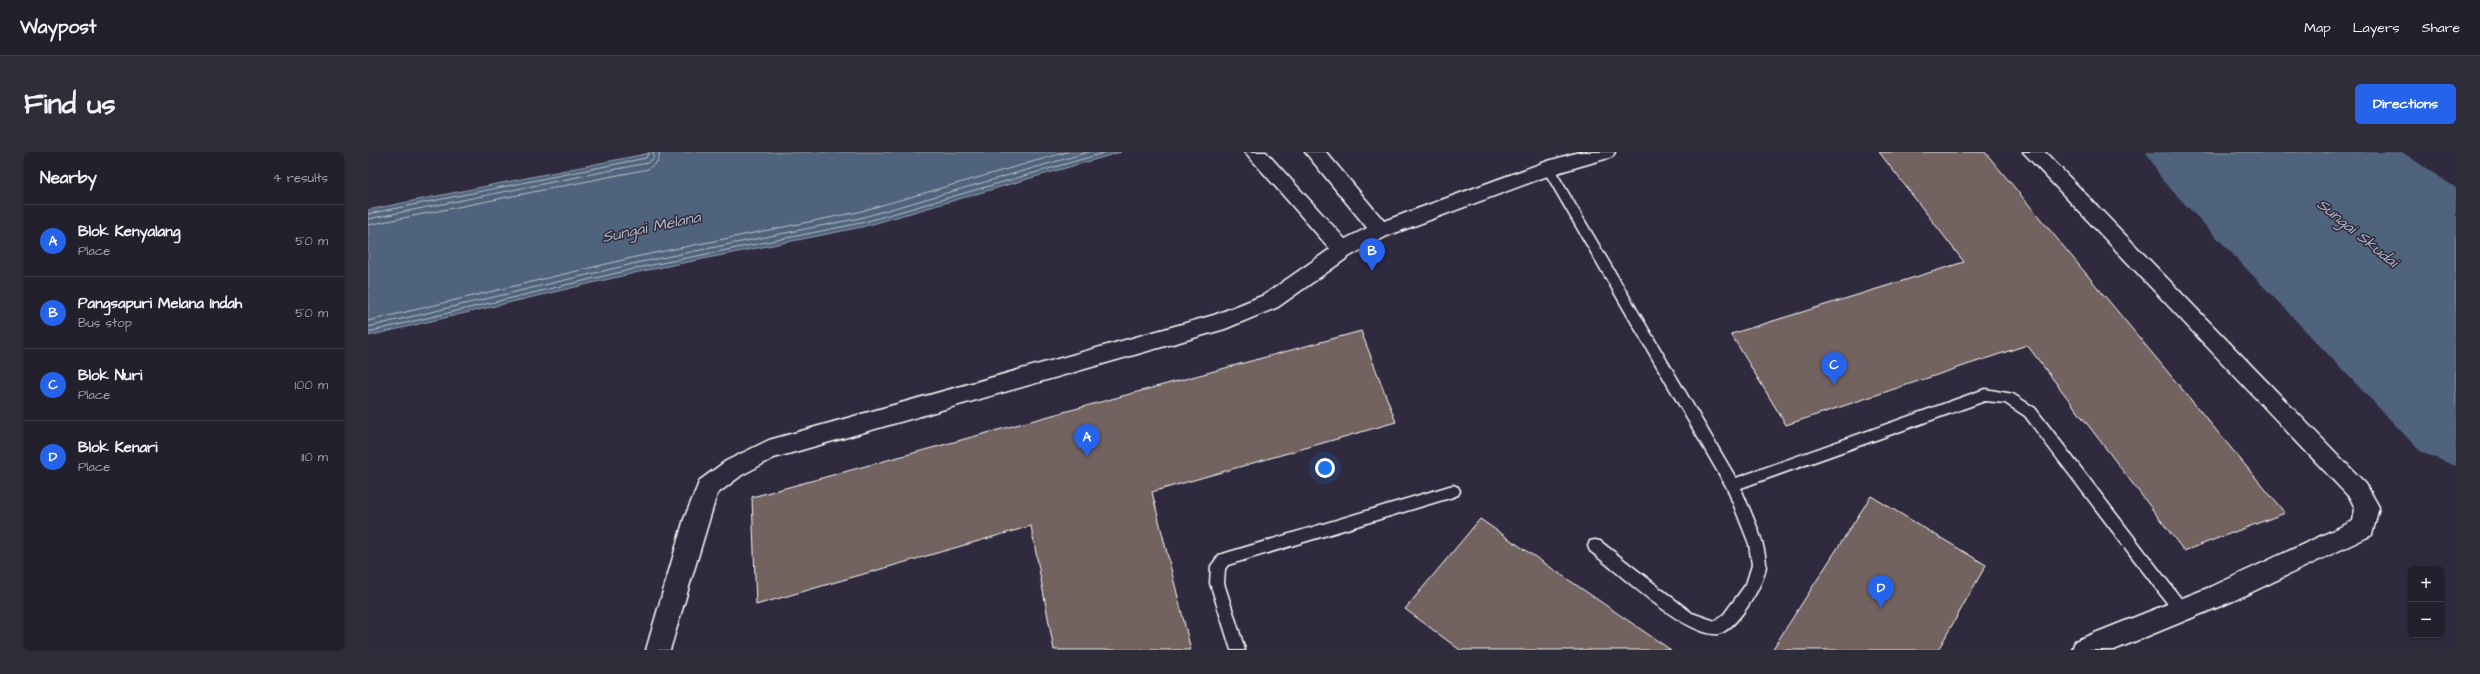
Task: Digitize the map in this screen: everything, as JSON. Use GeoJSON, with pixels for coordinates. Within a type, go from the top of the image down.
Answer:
{"type":"FeatureCollection","features":[{"type":"Feature","properties":{"kind":"street"},"geometry":{"type":"LineString","coordinates":[[1255,152],[1343,250]]}},
{"type":"Feature","properties":{"kind":"street"},"geometry":{"type":"LineString","coordinates":[[1315,152],[1380,230]]}},
{"type":"Feature","properties":{"kind":"street"},"geometry":{"type":"LineString","coordinates":[[658,650],[696,519],[708,487],[734,468],[769,450],[1218,323],[1271,301],[1343,250],[1380,230],[1548,168],[1605,152]]}},
{"type":"Feature","properties":{"kind":"street"},"geometry":{"type":"LineString","coordinates":[[2033,152],[2358,491],[2367,507],[2364,527],[2224,593],[2084,650]]}},
{"type":"Feature","properties":{"kind":"lane"},"geometry":{"type":"LineString","coordinates":[[1548,168],[1733,485],[1756,544],[1759,566],[1752,588],[1730,619],[1717,628],[1704,625],[1687,618],[1595,546]]}},
{"type":"Feature","properties":{"kind":"lane"},"geometry":{"type":"LineString","coordinates":[[1733,485],[1985,395],[2008,398],[2030,412],[2181,610]]}},
{"type":"Feature","properties":{"kind":"lane"},"geometry":{"type":"LineString","coordinates":[[1238,650],[1217,584],[1218,566],[1224,560],[1453,491]]}},
{"type":"Feature","properties":{"kind":"water","name":"Sungai Melana"},"geometry":{"type":"Polygon","coordinates":[[[655,152],[1121,152],[862,227],[643,271],[368,336],[368,210],[655,152]]]}},
{"type":"Feature","properties":{"kind":"water","name":"Sungai Skudai"},"geometry":{"type":"Polygon","coordinates":[[[2172,152],[2363,152],[2456,216],[2456,439],[2443,433],[2182,167],[2172,152]]]}},
{"type":"Feature","properties":{"kind":"building"},"geometry":{"type":"Polygon","coordinates":[[[1879,152],[1985,152],[2285,513],[2184,551],[2027,345],[1786,425],[1731,334],[1964,262],[1879,152]]]}},
{"type":"Feature","properties":{"kind":"building"},"geometry":{"type":"Polygon","coordinates":[[[1361,331],[1396,422],[1152,492],[1191,650],[1054,650],[1031,526],[756,605],[752,497],[1361,331]]]}},
{"type":"Feature","properties":{"kind":"building"},"geometry":{"type":"Polygon","coordinates":[[[1871,496],[1986,565],[1938,650],[1772,650],[1871,496]]]}},
{"type":"Feature","properties":{"kind":"building"},"geometry":{"type":"Polygon","coordinates":[[[1480,519],[1671,650],[1460,650],[1405,609],[1480,519]]]}},
{"type":"Feature","properties":{"kind":"waterway"},"geometry":{"type":"LineString","coordinates":[[2172,152],[2182,167],[2443,433],[2456,439]]}},
{"type":"Feature","properties":{"kind":"waterway"},"geometry":{"type":"LineString","coordinates":[[2363,152],[2456,216]]}},
{"type":"Feature","properties":{"kind":"place","name":"Pangsapuri Melana Indah"},"geometry":{"type":"Point","coordinates":[1372,271]}},
{"type":"Feature","properties":{"kind":"place","name":"Blok Nuri"},"geometry":{"type":"Point","coordinates":[1834,385]}},
{"type":"Feature","properties":{"kind":"place","name":"Blok Kenyalang"},"geometry":{"type":"Point","coordinates":[1087,457]}},
{"type":"Feature","properties":{"kind":"place","name":"Blok Kenari"},"geometry":{"type":"Point","coordinates":[1881,608]}}]}
